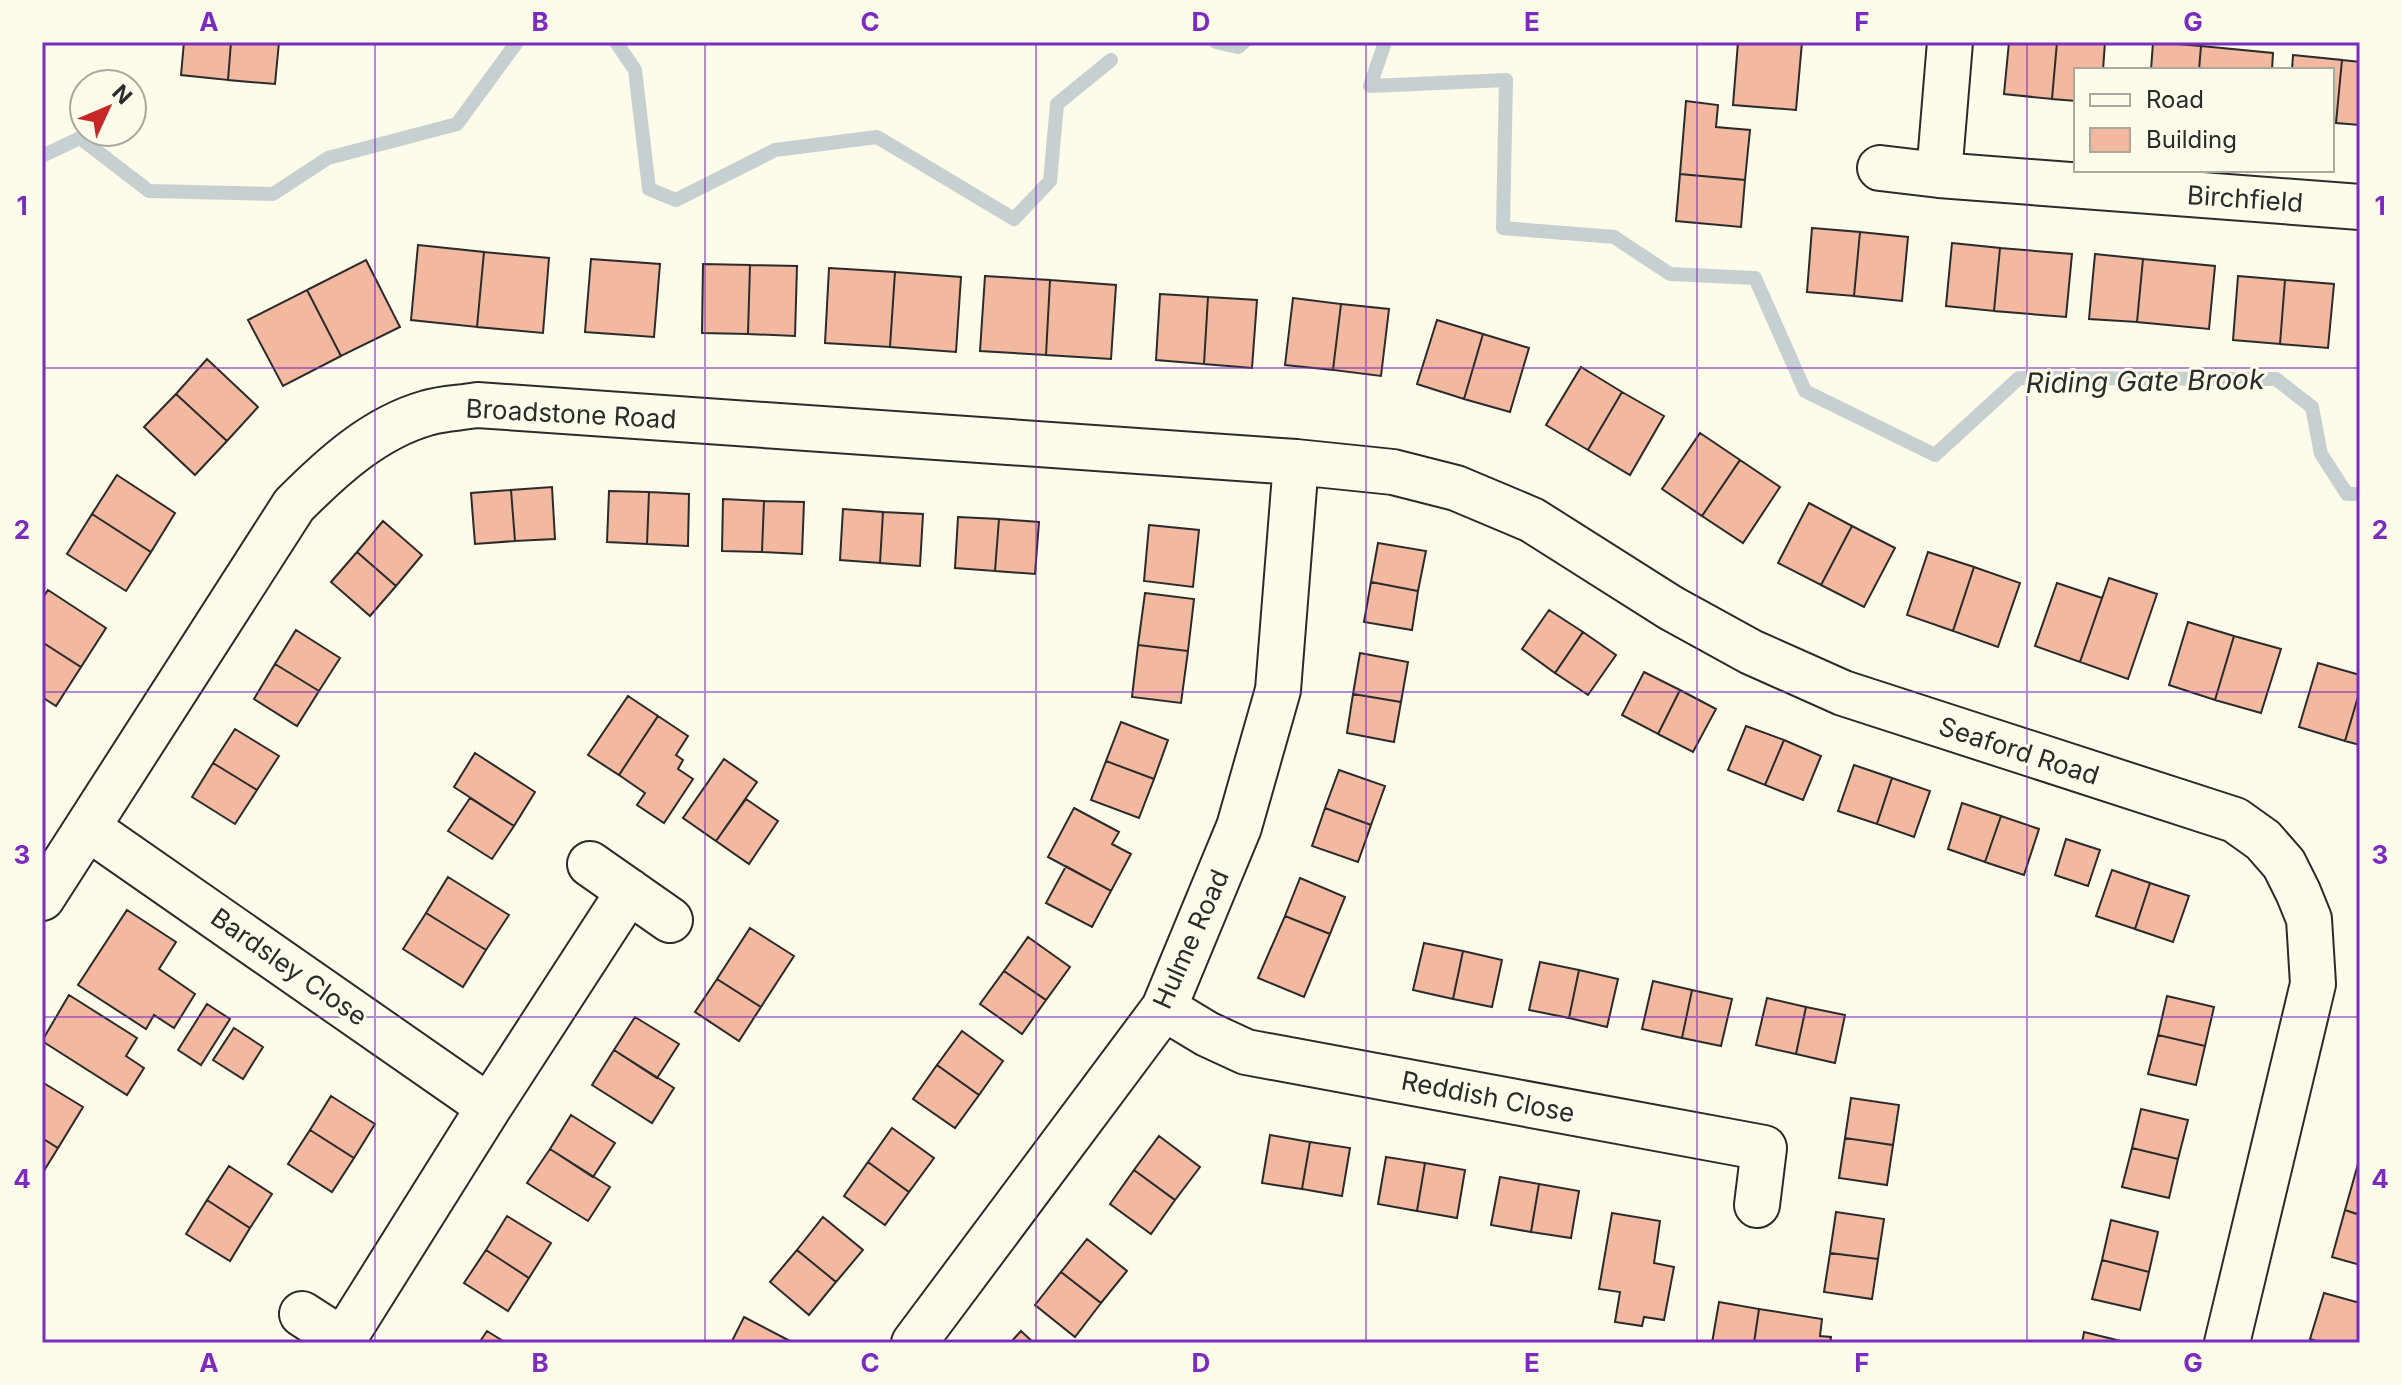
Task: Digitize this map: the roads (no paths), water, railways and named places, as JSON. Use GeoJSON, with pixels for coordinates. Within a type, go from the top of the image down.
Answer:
{"type":"FeatureCollection","features":[{"type":"Feature","properties":{"kind":"street"},"geometry":{"type":"LineString","coordinates":[[1939,175],[1950,42]]}},
{"type":"Feature","properties":{"kind":"street","name":"Birchfield"},"geometry":{"type":"LineString","coordinates":[[1880,168],[2360,207]]}},
{"type":"Feature","properties":{"kind":"street","name":"Broadstone Road"},"geometry":{"type":"LineString","coordinates":[[42,898],[294,505],[334,465],[377,435],[427,413],[477,405],[1296,462]]}},
{"type":"Feature","properties":{"kind":"street","name":"Hulme Road"},"geometry":{"type":"LineString","coordinates":[[914,1343],[1164,1008],[1239,827],[1278,690],[1296,462]]}},
{"type":"Feature","properties":{"kind":"street","name":"Seaford Road"},"geometry":{"type":"LineString","coordinates":[[1296,462],[1393,472],[1456,488],[1532,520],[1671,608],[1751,652],[1843,693],[2235,820],[2263,840],[2284,864],[2309,919],[2313,984],[2227,1343]]}},
{"type":"Feature","properties":{"kind":"street","name":"Bardsley Close"},"geometry":{"type":"LineString","coordinates":[[88,828],[489,1107]]}},
{"type":"Feature","properties":{"kind":"street"},"geometry":{"type":"LineString","coordinates":[[590,864],[670,920]]}},
{"type":"Feature","properties":{"kind":"street"},"geometry":{"type":"LineString","coordinates":[[302,1314],[345,1342],[489,1107],[629,891]]}},
{"type":"Feature","properties":{"kind":"street","name":"Reddish Close"},"geometry":{"type":"LineString","coordinates":[[1164,1008],[1207,1034],[1246,1052],[1764,1148],[1757,1205]]}},
{"type":"Feature","properties":{"kind":"waterway","name":"Riding Gate Brook"},"geometry":{"type":"LineString","coordinates":[[42,156],[80,138],[149,191],[273,194],[328,158],[457,124],[517,42]]}},
{"type":"Feature","properties":{"kind":"waterway","name":"Riding Gate Brook"},"geometry":{"type":"LineString","coordinates":[[616,42],[635,70],[649,189],[676,200],[775,150],[877,137],[1014,219],[1050,181],[1057,104],[1111,60]]}},
{"type":"Feature","properties":{"kind":"waterway","name":"Riding Gate Brook"},"geometry":{"type":"LineString","coordinates":[[1216,42],[1238,47],[1244,42]]}},
{"type":"Feature","properties":{"kind":"waterway","name":"Riding Gate Brook"},"geometry":{"type":"LineString","coordinates":[[1385,42],[1370,86],[1506,80],[1503,228],[1614,237],[1670,274],[1755,278],[1805,391],[1935,455],[2019,378],[2276,379],[2312,407],[2321,454],[2347,494],[2360,494]]}}]}
